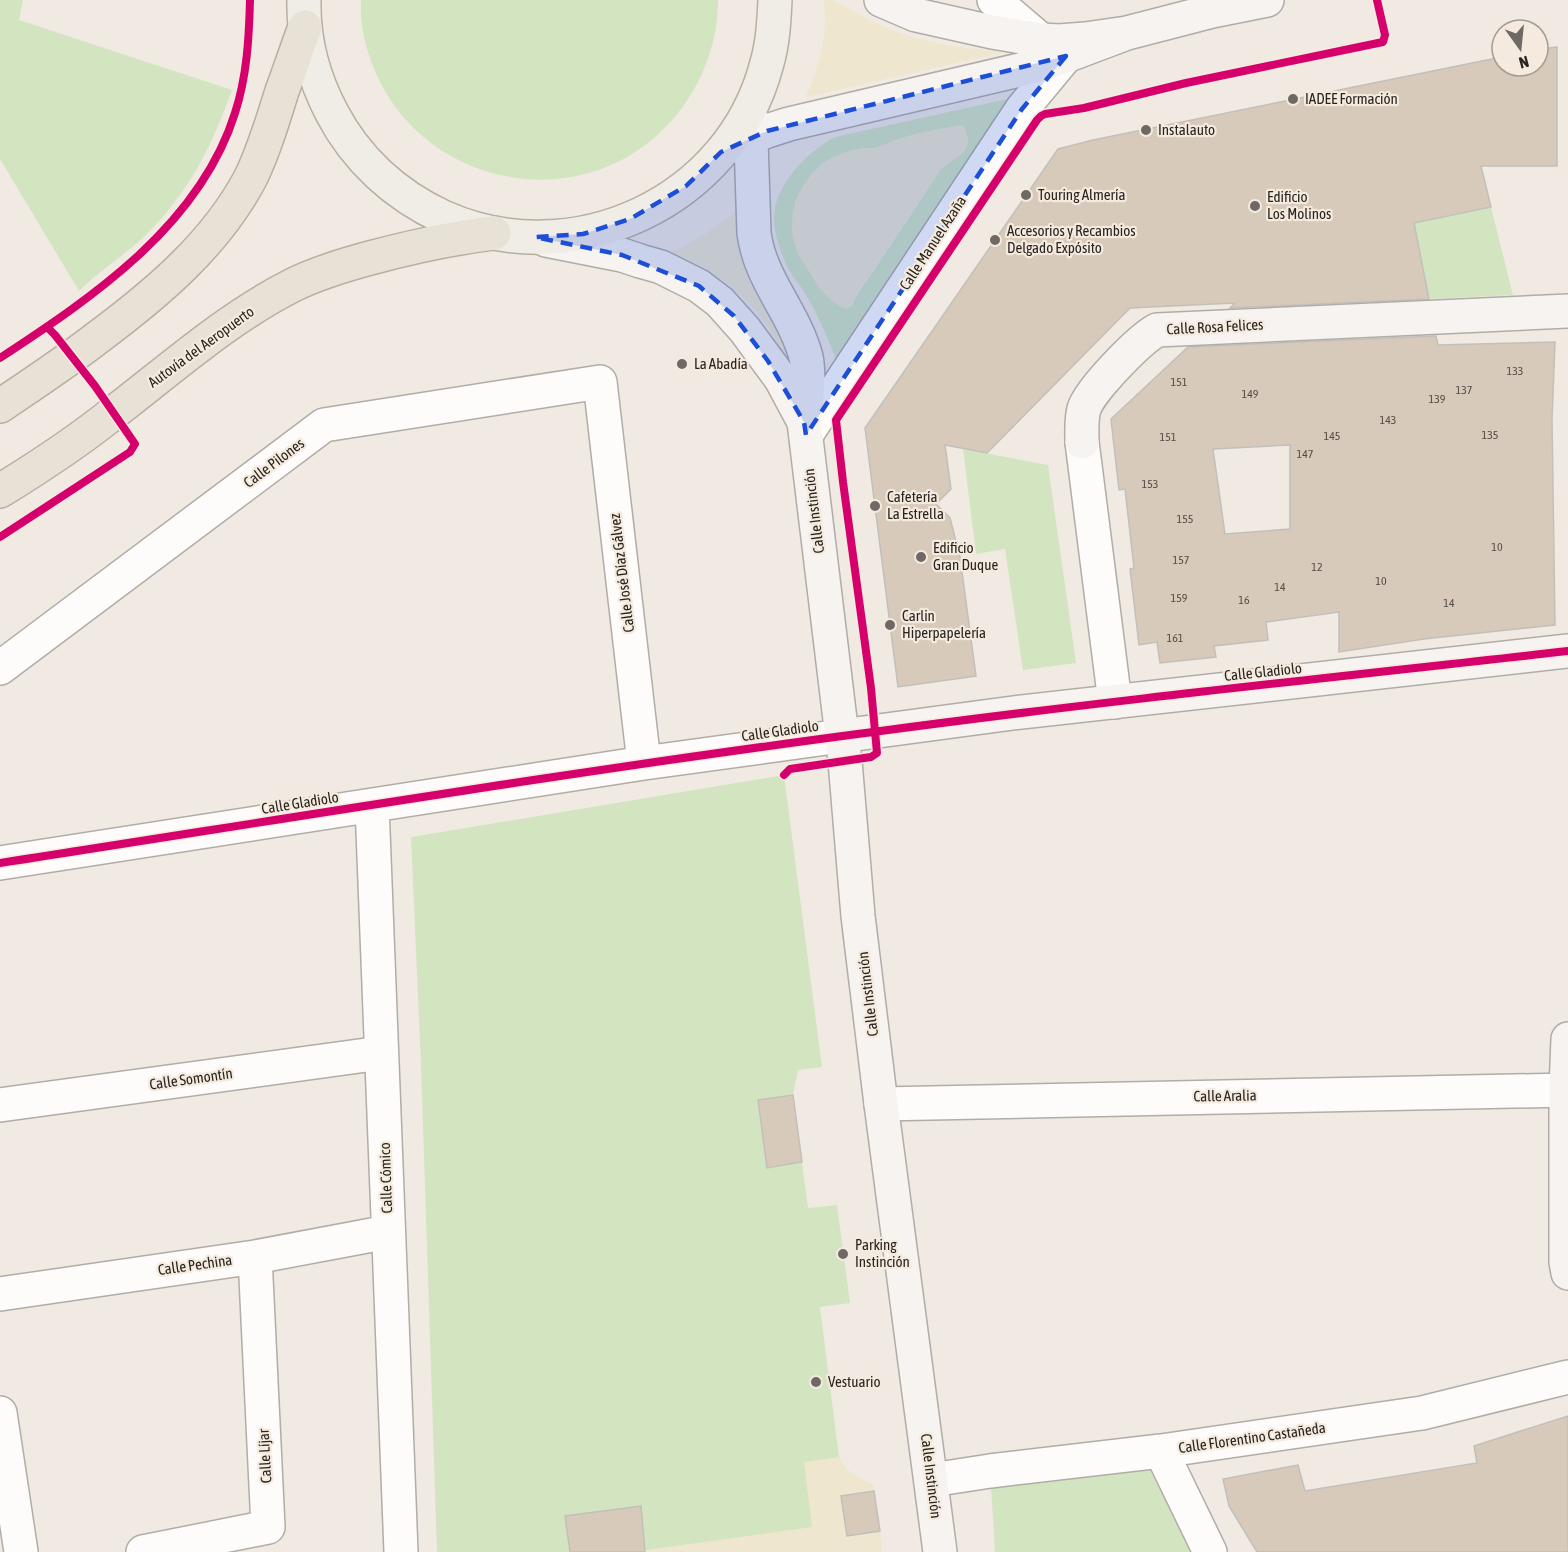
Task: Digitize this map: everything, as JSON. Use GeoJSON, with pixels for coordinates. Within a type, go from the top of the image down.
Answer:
{"type":"FeatureCollection","features":[{"type":"Feature","properties":{"kind":"highway"},"geometry":{"type":"LineString","coordinates":[[0,406],[72,358],[160,288],[195,254],[221,223],[251,176],[277,108],[305,13]]}},
{"type":"Feature","properties":{"kind":"highway","name":"Autovía del Aeropuerto"},"geometry":{"type":"LineString","coordinates":[[0,490],[99,424],[229,323],[292,285],[353,263],[404,249],[461,237],[494,233]]}},
{"type":"Feature","properties":{"kind":"main road"},"geometry":{"type":"LineString","coordinates":[[305,13],[314,69],[321,89],[340,127],[381,177],[415,202],[453,222],[494,233],[535,237],[583,234],[630,219],[659,205],[698,176],[721,152],[736,131],[750,123],[768,63],[774,29],[775,0]]}},
{"type":"Feature","properties":{"kind":"street"},"geometry":{"type":"LineString","coordinates":[[881,0],[934,20],[1054,48]]}},
{"type":"Feature","properties":{"kind":"street"},"geometry":{"type":"LineString","coordinates":[[994,0],[1054,48]]}},
{"type":"Feature","properties":{"kind":"street"},"geometry":{"type":"LineString","coordinates":[[750,123],[789,124],[1028,68],[1054,48],[1059,41],[1127,33],[1267,0]]}},
{"type":"Feature","properties":{"kind":"street","name":"Calle Manuel Azaña"},"geometry":{"type":"LineString","coordinates":[[805,429],[1022,109],[1054,48]]}},
{"type":"Feature","properties":{"kind":"street","name":"Calle Instinción"},"geometry":{"type":"LineString","coordinates":[[750,123],[755,246],[765,273],[793,323],[806,359],[805,429],[845,761],[858,916],[940,1552]]}},
{"type":"Feature","properties":{"kind":"street","name":"Calle Instinción"},"geometry":{"type":"LineString","coordinates":[[535,237],[622,255],[661,267],[699,286],[720,302],[745,330],[781,380],[805,429]]}},
{"type":"Feature","properties":{"kind":"street","name":"Calle Rosa Felices"},"geometry":{"type":"LineString","coordinates":[[1115,702],[1082,442],[1083,411],[1098,386],[1149,334],[1157,330],[1568,311]]}},
{"type":"Feature","properties":{"kind":"street","name":"Calle Pilones"},"geometry":{"type":"LineString","coordinates":[[0,668],[324,425],[600,382]]}},
{"type":"Feature","properties":{"kind":"street","name":"Calle José Díaz Gálvez"},"geometry":{"type":"LineString","coordinates":[[600,382],[644,763]]}},
{"type":"Feature","properties":{"kind":"street","name":"Calle Gladiolo"},"geometry":{"type":"LineString","coordinates":[[0,863],[644,763],[841,736],[1013,713],[1568,651]]}},
{"type":"Feature","properties":{"kind":"street","name":"Calle Cómico"},"geometry":{"type":"LineString","coordinates":[[372,805],[401,1552]]}},
{"type":"Feature","properties":{"kind":"street"},"geometry":{"type":"LineString","coordinates":[[1568,1039],[1566,1262],[1568,1273]]}},
{"type":"Feature","properties":{"kind":"street","name":"Calle Somontín"},"geometry":{"type":"LineString","coordinates":[[0,1105],[381,1053]]}},
{"type":"Feature","properties":{"kind":"street","name":"Calle Aralia"},"geometry":{"type":"LineString","coordinates":[[881,1104],[1567,1089]]}},
{"type":"Feature","properties":{"kind":"street","name":"Calle Pechina"},"geometry":{"type":"LineString","coordinates":[[0,1294],[255,1257],[388,1232]]}},
{"type":"Feature","properties":{"kind":"street","name":"Calle Líjar"},"geometry":{"type":"LineString","coordinates":[[143,1552],[268,1527],[255,1257]]}},
{"type":"Feature","properties":{"kind":"street","name":"Calle Florentino Castañeda"},"geometry":{"type":"LineString","coordinates":[[932,1480],[1161,1451],[1422,1413],[1568,1377]]}},
{"type":"Feature","properties":{"kind":"street"},"geometry":{"type":"LineString","coordinates":[[0,1413],[21,1552]]}},
{"type":"Feature","properties":{"kind":"street"},"geometry":{"type":"LineString","coordinates":[[1161,1451],[1210,1552]]}},
{"type":"Feature","properties":{"kind":"highlighted area"},"geometry":{"type":"Polygon","coordinates":[[[1066,56],[1022,109],[806,435],[804,422],[768,361],[734,316],[699,286],[622,255],[535,237],[583,234],[630,219],[686,186],[721,152],[767,131],[1066,56]]]}},
{"type":"Feature","properties":{"kind":"green space"},"geometry":{"type":"Polygon","coordinates":[[[0,0],[23,0],[19,20],[232,90],[198,167],[175,202],[146,235],[79,291],[0,159],[0,0]]]}},
{"type":"Feature","properties":{"kind":"green space"},"geometry":{"type":"Polygon","coordinates":[[[361,0],[718,0],[716,29],[709,57],[682,108],[663,130],[641,148],[616,163],[589,173],[559,179],[530,179],[501,175],[447,154],[402,116],[385,91],[370,59],[362,24],[361,0]]]}},
{"type":"Feature","properties":{"kind":"green space"},"geometry":{"type":"Polygon","coordinates":[[[1012,98],[836,358],[804,291],[786,264],[778,242],[774,219],[775,206],[780,194],[794,171],[814,151],[835,137],[1012,98]],[[963,125],[897,139],[875,148],[835,156],[811,175],[795,202],[797,252],[821,290],[852,306],[860,290],[941,169],[963,152],[968,142],[963,125]]]}},
{"type":"Feature","properties":{"kind":"green space"},"geometry":{"type":"Polygon","coordinates":[[[1491,207],[1513,295],[1429,299],[1414,223],[1491,207]]]}},
{"type":"Feature","properties":{"kind":"green space"},"geometry":{"type":"Polygon","coordinates":[[[963,449],[1048,465],[1076,663],[1023,670],[1005,549],[976,554],[963,449]]]}},
{"type":"Feature","properties":{"kind":"green space"},"geometry":{"type":"Polygon","coordinates":[[[784,775],[822,1067],[798,1070],[793,1095],[808,1208],[837,1205],[850,1303],[820,1307],[839,1457],[853,1474],[873,1485],[882,1552],[437,1552],[411,837],[784,775]]]}},
{"type":"Feature","properties":{"kind":"green space"},"geometry":{"type":"Polygon","coordinates":[[[1161,1451],[1210,1552],[995,1552],[990,1471],[1161,1451]]]}},
{"type":"Feature","properties":{"kind":"sand"},"geometry":{"type":"Polygon","coordinates":[[[824,0],[833,0],[880,25],[915,38],[960,47],[1005,52],[806,97],[823,42],[824,0]]]}},
{"type":"Feature","properties":{"kind":"sand"},"geometry":{"type":"Polygon","coordinates":[[[963,125],[968,142],[963,152],[941,169],[859,289],[851,305],[847,309],[832,301],[802,260],[795,246],[792,231],[796,201],[811,175],[823,164],[847,152],[862,148],[878,148],[909,136],[963,125]]]}},
{"type":"Feature","properties":{"kind":"sand"},"geometry":{"type":"Polygon","coordinates":[[[738,208],[736,231],[739,253],[749,281],[777,323],[789,354],[784,355],[756,311],[735,290],[712,272],[672,252],[707,233],[738,208]]]}},
{"type":"Feature","properties":{"kind":"sand"},"geometry":{"type":"Polygon","coordinates":[[[839,1457],[853,1474],[873,1485],[882,1552],[632,1552],[812,1527],[804,1462],[839,1457]]]}},
{"type":"Feature","properties":{"kind":"building"},"geometry":{"type":"Polygon","coordinates":[[[1557,47],[1557,166],[1481,166],[1491,207],[1414,223],[1429,299],[1230,308],[1235,303],[1130,308],[987,453],[945,445],[951,489],[936,504],[950,518],[960,557],[976,676],[898,687],[865,428],[1058,149],[1490,59],[1490,78],[1550,78],[1550,48],[1557,47]]]}},
{"type":"Feature","properties":{"kind":"building"},"geometry":{"type":"Polygon","coordinates":[[[1436,336],[1438,345],[1555,342],[1552,420],[1555,625],[1424,639],[1339,652],[1339,612],[1266,622],[1268,640],[1214,646],[1216,657],[1160,663],[1157,642],[1139,645],[1130,569],[1134,568],[1125,489],[1119,490],[1111,419],[1188,347],[1436,336]],[[1290,445],[1213,449],[1225,534],[1290,529],[1290,445]]]}},
{"type":"Feature","properties":{"kind":"building"},"geometry":{"type":"Polygon","coordinates":[[[793,1095],[802,1162],[767,1168],[758,1100],[793,1095]]]}},
{"type":"Feature","properties":{"kind":"building"},"geometry":{"type":"Polygon","coordinates":[[[1568,1416],[1568,1552],[1257,1552],[1229,1506],[1223,1479],[1298,1465],[1305,1491],[1477,1463],[1474,1446],[1568,1416]]]}},
{"type":"Feature","properties":{"kind":"building"},"geometry":{"type":"Polygon","coordinates":[[[874,1491],[880,1531],[847,1536],[841,1496],[874,1491]]]}},
{"type":"Feature","properties":{"kind":"building"},"geometry":{"type":"Polygon","coordinates":[[[641,1506],[645,1552],[570,1552],[565,1516],[641,1506]]]}},
{"type":"Feature","properties":{"kind":"cycle path"},"geometry":{"type":"LineString","coordinates":[[0,358],[71,310],[139,255],[170,224],[197,190],[219,153],[239,99],[247,57],[250,0]]}},
{"type":"Feature","properties":{"kind":"cycle path"},"geometry":{"type":"LineString","coordinates":[[784,775],[790,769],[871,757],[877,753],[871,688],[836,420],[1037,120],[1045,114],[1084,108],[1186,83],[1383,42],[1385,35],[1377,0]]}},
{"type":"Feature","properties":{"kind":"cycle path"},"geometry":{"type":"LineString","coordinates":[[0,537],[130,452],[135,444],[95,386],[47,327]]}},
{"type":"Feature","properties":{"kind":"cycle path"},"geometry":{"type":"LineString","coordinates":[[0,863],[764,747],[1046,710],[1568,651]]}},
{"type":"Feature","properties":{"kind":"place","name":"IADEE Formación"},"geometry":{"type":"Point","coordinates":[1293,99]}},
{"type":"Feature","properties":{"kind":"place","name":"Instalauto"},"geometry":{"type":"Point","coordinates":[1146,130]}},
{"type":"Feature","properties":{"kind":"place","name":"Touring Almería"},"geometry":{"type":"Point","coordinates":[1026,195]}},
{"type":"Feature","properties":{"kind":"place","name":"Edificio Los Molinos"},"geometry":{"type":"Point","coordinates":[1255,206]}},
{"type":"Feature","properties":{"kind":"place","name":"Accesorios y Recambios Delgado Expósito"},"geometry":{"type":"Point","coordinates":[995,240]}},
{"type":"Feature","properties":{"kind":"place","name":"La Abadía"},"geometry":{"type":"Point","coordinates":[682,364]}},
{"type":"Feature","properties":{"kind":"place","name":"Cafetería La Estrella"},"geometry":{"type":"Point","coordinates":[875,506]}},
{"type":"Feature","properties":{"kind":"place","name":"Edificio Gran Duque"},"geometry":{"type":"Point","coordinates":[921,557]}},
{"type":"Feature","properties":{"kind":"place","name":"Carlin Hiperpapelería"},"geometry":{"type":"Point","coordinates":[890,625]}},
{"type":"Feature","properties":{"kind":"place","name":"Parking Instinción"},"geometry":{"type":"Point","coordinates":[843,1254]}},
{"type":"Feature","properties":{"kind":"place","name":"Vestuario"},"geometry":{"type":"Point","coordinates":[816,1382]}}]}
